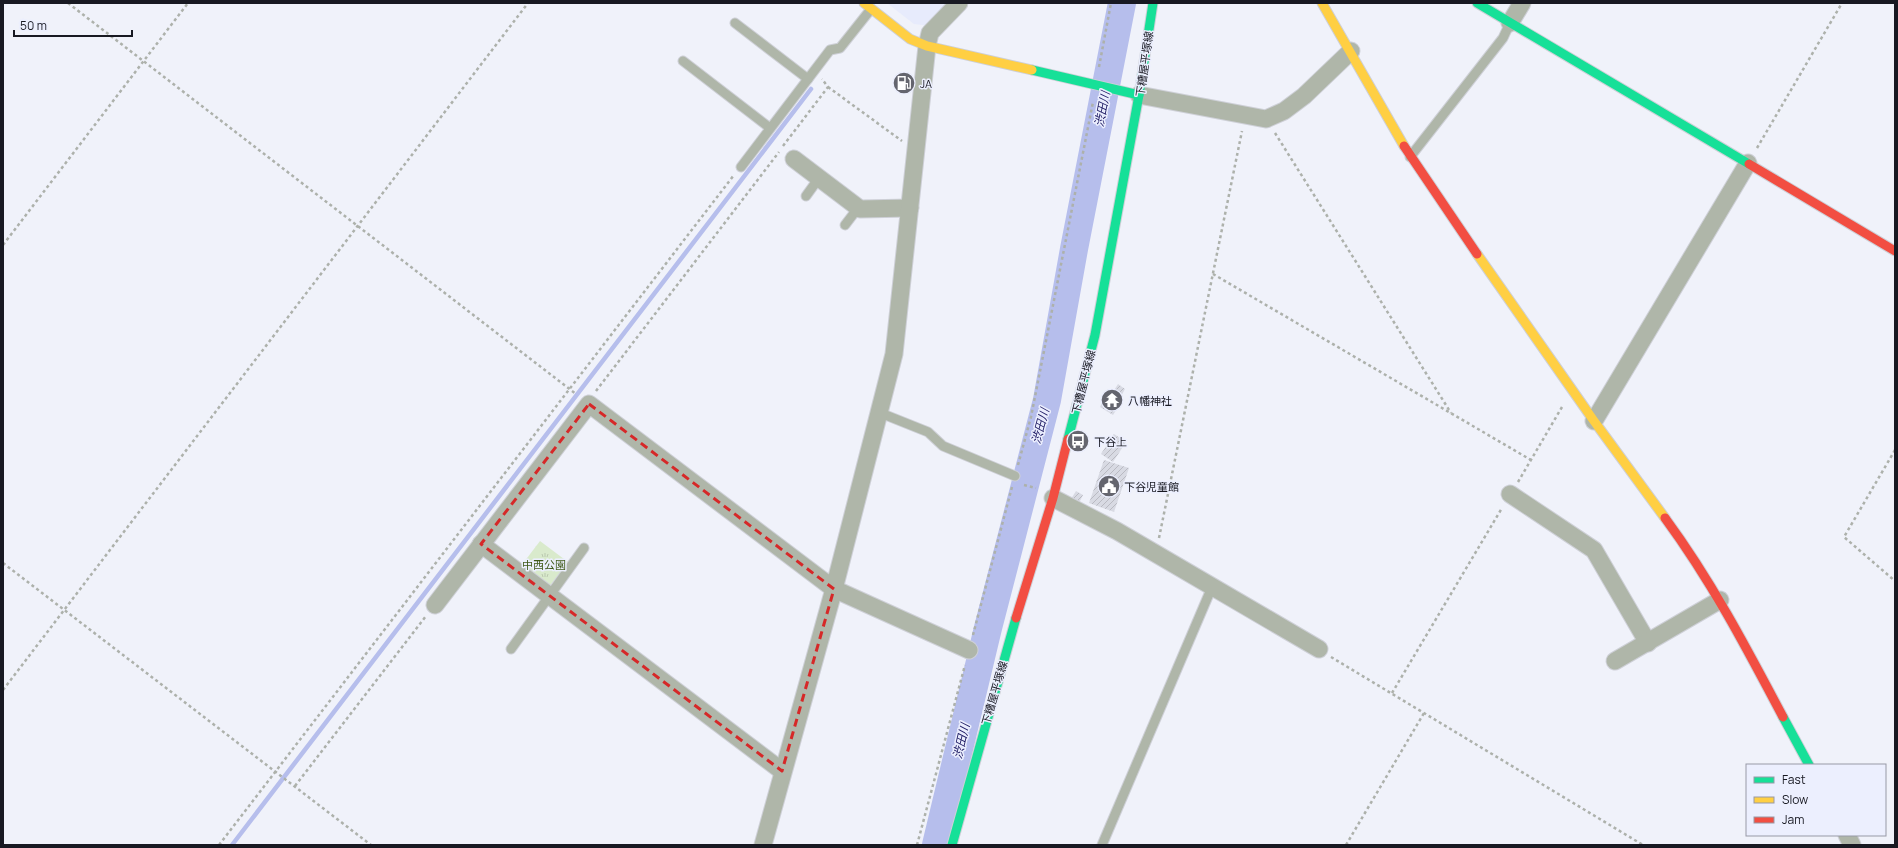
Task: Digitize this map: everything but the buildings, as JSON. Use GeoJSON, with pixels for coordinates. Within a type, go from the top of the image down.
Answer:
{"type":"FeatureCollection","features":[{"type":"Feature","properties":{"kind":"street"},"geometry":{"type":"LineString","coordinates":[[763,845],[782,771],[834,589],[894,354],[927,46],[930,33],[959,3]]}},
{"type":"Feature","properties":{"kind":"street","name":"下糟屋平塚線"},"geometry":{"type":"LineString","coordinates":[[952,845],[1004,659],[1053,496],[1095,335],[1139,95],[1153,3]]}},
{"type":"Feature","properties":{"kind":"street"},"geometry":{"type":"LineString","coordinates":[[1322,3],[1351,51],[1410,156],[1572,390],[1691,554],[1720,600],[1808,764]]}},
{"type":"Feature","properties":{"kind":"street"},"geometry":{"type":"LineString","coordinates":[[1477,3],[1895,251]]}},
{"type":"Feature","properties":{"kind":"street"},"geometry":{"type":"LineString","coordinates":[[1510,22],[1522,3]]}},
{"type":"Feature","properties":{"kind":"street"},"geometry":{"type":"LineString","coordinates":[[868,6],[910,39],[927,46],[1139,95],[1266,119],[1284,112],[1304,96],[1351,51]]}},
{"type":"Feature","properties":{"kind":"street"},"geometry":{"type":"LineString","coordinates":[[794,160],[858,208],[910,208]]}},
{"type":"Feature","properties":{"kind":"street"},"geometry":{"type":"LineString","coordinates":[[1594,421],[1748,163]]}},
{"type":"Feature","properties":{"kind":"street"},"geometry":{"type":"LineString","coordinates":[[435,604],[589,404],[834,589],[969,650]]}},
{"type":"Feature","properties":{"kind":"street"},"geometry":{"type":"LineString","coordinates":[[1510,494],[1594,550],[1648,643]]}},
{"type":"Feature","properties":{"kind":"street"},"geometry":{"type":"LineString","coordinates":[[1053,496],[1319,649]]}},
{"type":"Feature","properties":{"kind":"street"},"geometry":{"type":"LineString","coordinates":[[481,544],[782,771]]}},
{"type":"Feature","properties":{"kind":"street"},"geometry":{"type":"LineString","coordinates":[[1615,661],[1720,600]]}},
{"type":"Feature","properties":{"kind":"street"},"geometry":{"type":"LineString","coordinates":[[1847,836],[1852,845]]}},
{"type":"Feature","properties":{"kind":"lane"},"geometry":{"type":"LineString","coordinates":[[741,167],[830,50],[840,48],[868,6]]}},
{"type":"Feature","properties":{"kind":"lane"},"geometry":{"type":"LineString","coordinates":[[1410,156],[1504,38],[1510,22]]}},
{"type":"Feature","properties":{"kind":"lane"},"geometry":{"type":"LineString","coordinates":[[735,23],[811,76]]}},
{"type":"Feature","properties":{"kind":"lane"},"geometry":{"type":"LineString","coordinates":[[683,61],[770,128]]}},
{"type":"Feature","properties":{"kind":"lane"},"geometry":{"type":"LineString","coordinates":[[806,196],[819,178]]}},
{"type":"Feature","properties":{"kind":"lane"},"geometry":{"type":"LineString","coordinates":[[845,225],[858,208]]}},
{"type":"Feature","properties":{"kind":"lane"},"geometry":{"type":"LineString","coordinates":[[878,412],[928,432],[942,446],[1014,479]]}},
{"type":"Feature","properties":{"kind":"lane"},"geometry":{"type":"LineString","coordinates":[[510,649],[584,548]]}},
{"type":"Feature","properties":{"kind":"lane"},"geometry":{"type":"LineString","coordinates":[[1102,845],[1212,587]]}},
{"type":"Feature","properties":{"kind":"path"},"geometry":{"type":"LineString","coordinates":[[68,3],[589,404],[596,392],[828,86]]}},
{"type":"Feature","properties":{"kind":"path"},"geometry":{"type":"LineString","coordinates":[[3,245],[188,3]]}},
{"type":"Feature","properties":{"kind":"path"},"geometry":{"type":"LineString","coordinates":[[3,690],[63,609],[528,3]]}},
{"type":"Feature","properties":{"kind":"path"},"geometry":{"type":"LineString","coordinates":[[917,845],[1031,417],[1098,86],[1111,3]]}},
{"type":"Feature","properties":{"kind":"path"},"geometry":{"type":"LineString","coordinates":[[1748,163],[1842,3]]}},
{"type":"Feature","properties":{"kind":"path"},"geometry":{"type":"LineString","coordinates":[[811,76],[823,79],[828,86],[916,152]]}},
{"type":"Feature","properties":{"kind":"path"},"geometry":{"type":"LineString","coordinates":[[1156,554],[1245,115]]}},
{"type":"Feature","properties":{"kind":"path"},"geometry":{"type":"LineString","coordinates":[[1266,119],[1452,413]]}},
{"type":"Feature","properties":{"kind":"path"},"geometry":{"type":"LineString","coordinates":[[219,845],[741,167]]}},
{"type":"Feature","properties":{"kind":"path"},"geometry":{"type":"LineString","coordinates":[[1213,274],[1531,460]]}},
{"type":"Feature","properties":{"kind":"path"},"geometry":{"type":"LineString","coordinates":[[1392,693],[1572,390]]}},
{"type":"Feature","properties":{"kind":"path"},"geometry":{"type":"LineString","coordinates":[[1895,450],[1844,537],[1895,581]]}},
{"type":"Feature","properties":{"kind":"path"},"geometry":{"type":"LineString","coordinates":[[1014,479],[1053,496]]}},
{"type":"Feature","properties":{"kind":"path"},"geometry":{"type":"LineString","coordinates":[[3,563],[371,845]]}},
{"type":"Feature","properties":{"kind":"path"},"geometry":{"type":"LineString","coordinates":[[295,786],[435,604]]}},
{"type":"Feature","properties":{"kind":"path"},"geometry":{"type":"LineString","coordinates":[[1319,649],[1643,845]]}},
{"type":"Feature","properties":{"kind":"path"},"geometry":{"type":"LineString","coordinates":[[1346,845],[1424,713]]}},
{"type":"Feature","properties":{"kind":"highlighted area"},"geometry":{"type":"Polygon","coordinates":[[[589,404],[834,589],[782,771],[481,544],[589,404]]]}},
{"type":"Feature","properties":{"kind":"shaded area"},"geometry":{"type":"Polygon","coordinates":[[[887,3],[953,3],[931,26],[914,24],[887,3]]]}},
{"type":"Feature","properties":{"kind":"green space","name":"中西公園"},"geometry":{"type":"Polygon","coordinates":[[[540,541],[568,562],[549,587],[521,566],[540,541]]]}},
{"type":"Feature","properties":{"kind":"waterway","name":"渋田川"},"geometry":{"type":"LineString","coordinates":[[936,845],[988,628],[1047,400],[1074,249],[1122,3]]}},
{"type":"Feature","properties":{"kind":"waterway"},"geometry":{"type":"LineString","coordinates":[[232,845],[811,89]]}},
{"type":"Feature","properties":{"kind":"traffic: fast"},"geometry":{"type":"LineString","coordinates":[[1068,439],[1095,335],[1139,95],[1153,3]]}},
{"type":"Feature","properties":{"kind":"traffic: fast"},"geometry":{"type":"LineString","coordinates":[[1477,3],[1749,164]]}},
{"type":"Feature","properties":{"kind":"traffic: fast"},"geometry":{"type":"LineString","coordinates":[[1032,70],[1139,95]]}},
{"type":"Feature","properties":{"kind":"traffic: fast"},"geometry":{"type":"LineString","coordinates":[[952,845],[1016,618]]}},
{"type":"Feature","properties":{"kind":"traffic: fast"},"geometry":{"type":"LineString","coordinates":[[1783,717],[1808,764]]}},
{"type":"Feature","properties":{"kind":"traffic: slow"},"geometry":{"type":"LineString","coordinates":[[864,3],[910,39],[927,46],[1032,70]]}},
{"type":"Feature","properties":{"kind":"traffic: slow"},"geometry":{"type":"LineString","coordinates":[[1322,3],[1404,146]]}},
{"type":"Feature","properties":{"kind":"traffic: slow"},"geometry":{"type":"LineString","coordinates":[[1477,254],[1594,421],[1665,518]]}},
{"type":"Feature","properties":{"kind":"traffic: jam"},"geometry":{"type":"LineString","coordinates":[[1404,146],[1477,254]]}},
{"type":"Feature","properties":{"kind":"traffic: jam"},"geometry":{"type":"LineString","coordinates":[[1749,164],[1895,251]]}},
{"type":"Feature","properties":{"kind":"traffic: jam"},"geometry":{"type":"LineString","coordinates":[[1016,618],[1053,498],[1068,439]]}},
{"type":"Feature","properties":{"kind":"traffic: jam"},"geometry":{"type":"LineString","coordinates":[[1665,518],[1698,566],[1713,591],[1742,640],[1783,717]]}},
{"type":"Feature","properties":{"kind":"place","name":"JA"},"geometry":{"type":"Point","coordinates":[904,83]}},
{"type":"Feature","properties":{"kind":"place","name":"八幡神社"},"geometry":{"type":"Point","coordinates":[1112,400]}},
{"type":"Feature","properties":{"kind":"place","name":"下谷上"},"geometry":{"type":"Point","coordinates":[1078,441]}},
{"type":"Feature","properties":{"kind":"place","name":"下谷児童館"},"geometry":{"type":"Point","coordinates":[1109,486]}}]}
